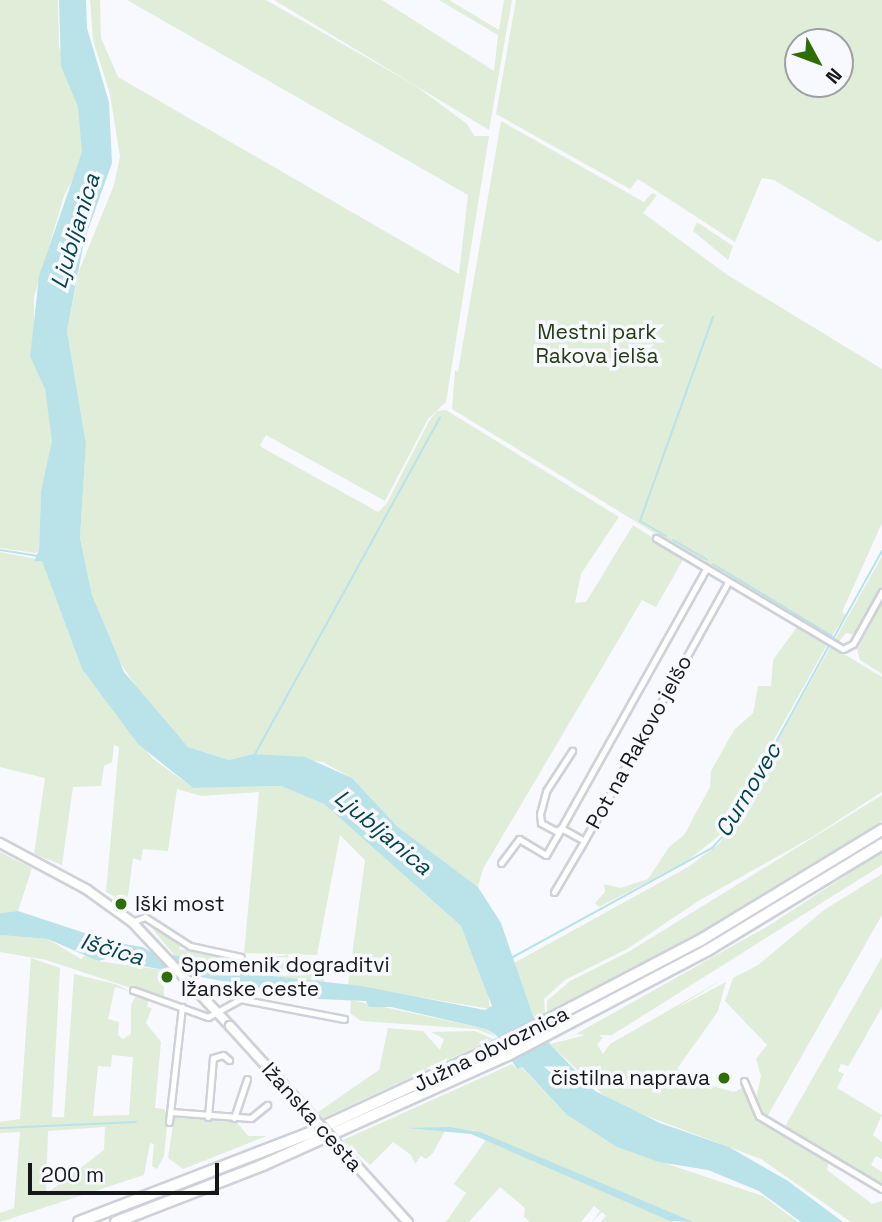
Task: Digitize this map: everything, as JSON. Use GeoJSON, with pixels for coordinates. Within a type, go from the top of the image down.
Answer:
{"type":"FeatureCollection","features":[{"type":"Feature","properties":{"kind":"highway","name":"Južna obvoznica"},"geometry":{"type":"LineString","coordinates":[[79,1222],[257,1155],[444,1072],[580,1005],[742,916],[882,830]]}},
{"type":"Feature","properties":{"kind":"highway","name":"Južna obvoznica"},"geometry":{"type":"LineString","coordinates":[[116,1222],[263,1166],[451,1082],[586,1015],[739,932],[882,844]]}},
{"type":"Feature","properties":{"kind":"main road","name":"Ižanska cesta"},"geometry":{"type":"LineString","coordinates":[[0,843],[86,890],[144,933],[408,1222]]}},
{"type":"Feature","properties":{"kind":"street"},"geometry":{"type":"LineString","coordinates":[[656,538],[836,648],[853,644],[882,592]]}},
{"type":"Feature","properties":{"kind":"street","name":"Pot na Rakovo jelšo"},"geometry":{"type":"LineString","coordinates":[[706,569],[562,828],[584,841],[728,582]]}},
{"type":"Feature","properties":{"kind":"street"},"geometry":{"type":"LineString","coordinates":[[562,828],[556,831],[541,823],[540,814],[545,791],[572,751]]}},
{"type":"Feature","properties":{"kind":"street"},"geometry":{"type":"LineString","coordinates":[[501,863],[519,839],[545,855],[562,828]]}},
{"type":"Feature","properties":{"kind":"street"},"geometry":{"type":"LineString","coordinates":[[554,892],[584,841]]}},
{"type":"Feature","properties":{"kind":"street"},"geometry":{"type":"LineString","coordinates":[[132,922],[145,917],[190,946],[241,957]]}},
{"type":"Feature","properties":{"kind":"street"},"geometry":{"type":"LineString","coordinates":[[133,990],[208,1017],[240,999],[254,999],[344,1019]]}},
{"type":"Feature","properties":{"kind":"street"},"geometry":{"type":"LineString","coordinates":[[169,1122],[182,1007]]}},
{"type":"Feature","properties":{"kind":"street","name":"Ižanska cesta"},"geometry":{"type":"LineString","coordinates":[[208,1116],[213,1058],[223,1055],[229,1060]]}},
{"type":"Feature","properties":{"kind":"street","name":"Ižanska cesta"},"geometry":{"type":"LineString","coordinates":[[234,1118],[247,1079]]}},
{"type":"Feature","properties":{"kind":"street"},"geometry":{"type":"LineString","coordinates":[[744,1080],[759,1116],[882,1189]]}},
{"type":"Feature","properties":{"kind":"street","name":"Ižanska cesta"},"geometry":{"type":"LineString","coordinates":[[172,1112],[234,1118],[256,1116],[268,1105]]}},
{"type":"Feature","properties":{"kind":"green space"},"geometry":{"type":"Polygon","coordinates":[[[0,0],[58,0],[59,46],[80,108],[83,142],[81,162],[64,196],[34,297],[34,363],[45,389],[53,441],[41,491],[39,551],[35,553],[0,548],[0,0]]]}},
{"type":"Feature","properties":{"kind":"green space"},"geometry":{"type":"Polygon","coordinates":[[[90,0],[100,0],[101,38],[118,77],[459,274],[468,195],[127,0],[266,0],[416,86],[467,124],[474,136],[489,136],[446,402],[428,419],[385,501],[266,435],[260,445],[263,448],[378,512],[387,503],[429,421],[437,411],[446,410],[619,517],[581,574],[575,603],[586,602],[633,525],[684,558],[656,607],[642,600],[483,869],[478,887],[398,827],[352,778],[323,762],[253,754],[229,760],[188,747],[147,703],[113,652],[92,595],[80,538],[86,444],[67,331],[79,271],[114,185],[120,157],[110,94],[93,40],[90,0]]]}},
{"type":"Feature","properties":{"kind":"green space"},"geometry":{"type":"Polygon","coordinates":[[[274,0],[382,0],[494,71],[498,35],[439,0],[449,0],[499,30],[504,0],[512,0],[489,130],[274,0]]]}},
{"type":"Feature","properties":{"kind":"green space"},"geometry":{"type":"Polygon","coordinates":[[[516,0],[882,0],[882,240],[878,242],[774,180],[762,178],[735,242],[638,179],[630,189],[496,114],[516,0]]]}},
{"type":"Feature","properties":{"kind":"green space","name":"Mestni park Rakova jelša"},"geometry":{"type":"Polygon","coordinates":[[[501,121],[644,202],[652,193],[657,195],[643,213],[726,274],[882,369],[882,523],[842,612],[846,615],[829,640],[452,409],[455,370],[458,372],[501,121]]]}},
{"type":"Feature","properties":{"kind":"green space"},"geometry":{"type":"Polygon","coordinates":[[[697,222],[733,246],[728,260],[693,231],[697,222]]]}},
{"type":"Feature","properties":{"kind":"green space"},"geometry":{"type":"Polygon","coordinates":[[[0,552],[42,560],[82,669],[152,758],[193,788],[281,786],[324,804],[461,926],[487,985],[490,1009],[348,985],[365,860],[340,835],[317,955],[244,953],[259,792],[202,796],[177,789],[168,851],[143,849],[141,861],[133,858],[127,903],[106,892],[119,747],[114,745],[112,762],[104,766],[101,786],[73,787],[62,865],[34,854],[45,778],[0,767],[0,552]]]}},
{"type":"Feature","properties":{"kind":"green space"},"geometry":{"type":"Polygon","coordinates":[[[882,556],[882,586],[855,635],[846,633],[836,645],[833,643],[882,556]]]}},
{"type":"Feature","properties":{"kind":"green space"},"geometry":{"type":"Polygon","coordinates":[[[882,601],[882,674],[860,660],[857,650],[882,601]]]}},
{"type":"Feature","properties":{"kind":"green space"},"geometry":{"type":"Polygon","coordinates":[[[797,627],[827,645],[721,834],[686,862],[599,907],[595,903],[605,892],[604,884],[620,888],[648,879],[669,847],[684,835],[710,787],[711,771],[734,730],[753,713],[758,686],[771,686],[773,660],[797,627]]]}},
{"type":"Feature","properties":{"kind":"green space"},"geometry":{"type":"Polygon","coordinates":[[[831,646],[882,677],[882,792],[814,836],[700,900],[627,949],[565,980],[544,999],[545,1013],[534,1019],[514,963],[688,867],[720,843],[831,646]]]}},
{"type":"Feature","properties":{"kind":"green space"},"geometry":{"type":"Polygon","coordinates":[[[882,795],[882,821],[698,933],[547,1012],[547,1001],[570,981],[630,951],[882,795]]]}},
{"type":"Feature","properties":{"kind":"green space"},"geometry":{"type":"Polygon","coordinates":[[[0,852],[32,868],[18,911],[0,913],[0,852]]]}},
{"type":"Feature","properties":{"kind":"green space"},"geometry":{"type":"Polygon","coordinates":[[[882,852],[882,865],[612,1035],[599,1035],[603,1038],[597,1044],[603,1054],[610,1044],[725,978],[675,1009],[726,982],[718,1011],[677,1069],[716,1087],[734,1092],[742,1088],[757,1119],[829,1161],[827,1170],[872,1204],[882,1201],[882,1222],[851,1222],[761,1159],[612,1103],[550,1044],[586,1035],[576,1034],[768,926],[882,852]]]}},
{"type":"Feature","properties":{"kind":"green space"},"geometry":{"type":"Polygon","coordinates":[[[882,874],[882,915],[767,1117],[755,1103],[761,1076],[756,1059],[767,1045],[725,1001],[733,978],[758,965],[824,910],[882,874]]]}},
{"type":"Feature","properties":{"kind":"green space"},"geometry":{"type":"Polygon","coordinates":[[[147,922],[180,944],[179,949],[236,961],[288,955],[290,967],[318,970],[325,982],[255,974],[174,955],[147,922]]]}},
{"type":"Feature","properties":{"kind":"green space"},"geometry":{"type":"Polygon","coordinates":[[[0,935],[48,939],[81,959],[86,954],[97,961],[163,970],[164,999],[46,960],[0,952],[0,935]]]}},
{"type":"Feature","properties":{"kind":"green space"},"geometry":{"type":"Polygon","coordinates":[[[882,957],[882,1007],[851,1062],[848,1066],[841,1064],[838,1071],[844,1074],[837,1088],[882,1115],[873,1135],[882,1142],[882,1159],[876,1156],[871,1165],[882,1172],[882,1185],[784,1128],[882,957]]]}},
{"type":"Feature","properties":{"kind":"green space"},"geometry":{"type":"Polygon","coordinates":[[[31,958],[60,968],[52,1117],[64,1117],[74,974],[115,984],[132,992],[115,987],[108,1019],[119,1022],[118,1035],[123,1039],[131,1034],[131,1005],[137,994],[149,998],[147,1007],[152,1008],[146,1023],[161,1042],[155,1108],[164,1109],[168,1116],[164,1156],[157,1169],[152,1166],[154,1144],[150,1143],[144,1175],[0,1222],[0,1213],[14,1208],[20,1132],[0,1133],[0,1128],[137,1122],[0,1127],[0,1122],[20,1119],[31,958]],[[112,1055],[111,1067],[98,1066],[93,1116],[129,1115],[133,1057],[112,1055]],[[105,1127],[48,1131],[46,1194],[104,1150],[105,1127]]]}},
{"type":"Feature","properties":{"kind":"green space"},"geometry":{"type":"Polygon","coordinates":[[[351,1000],[486,1029],[497,1037],[476,1029],[361,1021],[350,1013],[351,1000]]]}},
{"type":"Feature","properties":{"kind":"green space"},"geometry":{"type":"Polygon","coordinates":[[[388,1028],[423,1031],[440,1050],[444,1039],[431,1032],[475,1031],[493,1039],[323,1118],[318,1112],[379,1070],[388,1028]]]}},
{"type":"Feature","properties":{"kind":"green space"},"geometry":{"type":"Polygon","coordinates":[[[512,1064],[517,1069],[521,1067],[567,1115],[617,1147],[763,1196],[798,1222],[694,1222],[473,1130],[408,1128],[445,1131],[433,1153],[426,1159],[421,1156],[415,1164],[411,1155],[393,1142],[370,1165],[343,1140],[512,1064]]]}},
{"type":"Feature","properties":{"kind":"green space"},"geometry":{"type":"Polygon","coordinates":[[[174,1118],[235,1120],[248,1136],[267,1136],[183,1169],[168,1158],[174,1118]]]}},
{"type":"Feature","properties":{"kind":"green space"},"geometry":{"type":"Polygon","coordinates":[[[486,1140],[674,1222],[601,1222],[606,1216],[602,1212],[592,1222],[600,1211],[594,1206],[581,1222],[530,1222],[524,1217],[525,1208],[500,1187],[469,1222],[446,1222],[466,1193],[454,1184],[486,1140]]]}},
{"type":"Feature","properties":{"kind":"water"},"geometry":{"type":"Polygon","coordinates":[[[59,0],[86,0],[87,28],[109,102],[112,163],[84,241],[67,331],[86,444],[80,538],[92,595],[124,672],[188,747],[229,760],[253,754],[305,757],[352,778],[398,827],[478,887],[501,923],[534,1019],[550,1044],[595,1091],[660,1123],[729,1147],[788,1181],[843,1222],[801,1222],[759,1191],[708,1170],[659,1162],[617,1147],[567,1115],[522,1067],[517,1069],[496,1035],[486,1029],[391,1007],[369,1007],[366,1001],[317,999],[106,959],[98,961],[48,939],[0,935],[0,913],[18,911],[112,942],[143,947],[157,956],[174,955],[255,974],[361,986],[485,1010],[492,1006],[461,926],[324,804],[281,786],[193,788],[138,744],[82,669],[42,561],[34,561],[39,550],[41,491],[52,441],[45,389],[30,356],[39,276],[82,152],[78,107],[61,66],[59,0]]]}},
{"type":"Feature","properties":{"kind":"water"},"geometry":{"type":"Polygon","coordinates":[[[449,1127],[480,1132],[694,1222],[670,1221],[471,1134],[407,1128],[449,1127]]]}},
{"type":"Feature","properties":{"kind":"waterway"},"geometry":{"type":"LineString","coordinates":[[666,536],[640,521],[713,317]]}},
{"type":"Feature","properties":{"kind":"waterway"},"geometry":{"type":"LineString","coordinates":[[255,754],[440,418]]}},
{"type":"Feature","properties":{"kind":"waterway"},"geometry":{"type":"LineString","coordinates":[[673,540],[707,560]]}},
{"type":"Feature","properties":{"kind":"waterway"},"geometry":{"type":"LineString","coordinates":[[0,550],[37,556]]}},
{"type":"Feature","properties":{"kind":"waterway","name":"Curnovec"},"geometry":{"type":"LineString","coordinates":[[833,639],[882,551]]}},
{"type":"Feature","properties":{"kind":"waterway"},"geometry":{"type":"LineString","coordinates":[[713,564],[832,636]]}},
{"type":"Feature","properties":{"kind":"waterway","name":"Curnovec"},"geometry":{"type":"LineString","coordinates":[[513,957],[712,848],[726,833],[830,644]]}},
{"type":"Feature","properties":{"kind":"waterway"},"geometry":{"type":"LineString","coordinates":[[0,1128],[136,1122]]}},
{"type":"Feature","properties":{"kind":"place","name":"Iški most"},"geometry":{"type":"Point","coordinates":[121,904]}},
{"type":"Feature","properties":{"kind":"place","name":"Spomenik dograditvi Ižanske ceste"},"geometry":{"type":"Point","coordinates":[167,977]}},
{"type":"Feature","properties":{"kind":"place","name":"čistilna naprava"},"geometry":{"type":"Point","coordinates":[724,1078]}},
{"type":"Feature","properties":{"kind":"water label","name":"Ljubljanica"},"geometry":{"type":"Point","coordinates":[75,231]}},
{"type":"Feature","properties":{"kind":"water label","name":"Ljubljanica"},"geometry":{"type":"Point","coordinates":[383,832]}},
{"type":"Feature","properties":{"kind":"water label","name":"Iščica"},"geometry":{"type":"Point","coordinates":[112,949]}}]}
